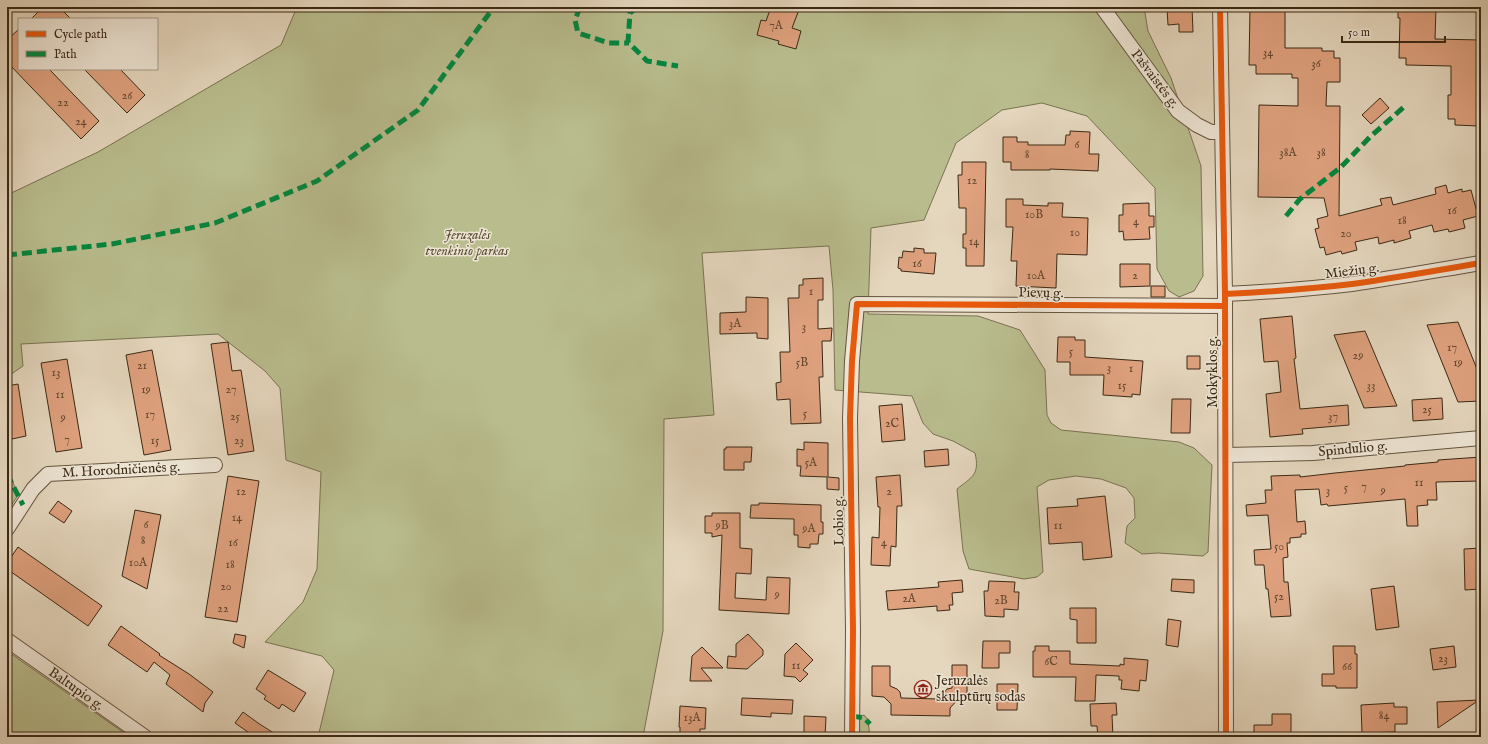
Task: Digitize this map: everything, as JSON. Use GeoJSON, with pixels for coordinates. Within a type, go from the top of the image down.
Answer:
{"type":"FeatureCollection","features":[{"type":"Feature","properties":{"kind":"street","name":"Pašvaistės g."},"geometry":{"type":"LineString","coordinates":[[1102,7],[1178,111],[1197,125],[1211,132],[1222,132]]}},
{"type":"Feature","properties":{"kind":"street","name":"Mokyklos g."},"geometry":{"type":"LineString","coordinates":[[1220,7],[1225,300],[1226,737]]}},
{"type":"Feature","properties":{"kind":"street","name":"Miežių g."},"geometry":{"type":"LineString","coordinates":[[1225,300],[1351,284],[1481,263]]}},
{"type":"Feature","properties":{"kind":"street","name":"Pievų g."},"geometry":{"type":"LineString","coordinates":[[857,304],[1102,306],[1225,300]]}},
{"type":"Feature","properties":{"kind":"street","name":"Lobio g."},"geometry":{"type":"LineString","coordinates":[[852,737],[853,630],[850,418],[852,361],[857,304]]}},
{"type":"Feature","properties":{"kind":"street","name":"Spindulio g."},"geometry":{"type":"LineString","coordinates":[[1226,455],[1313,453],[1481,438]]}},
{"type":"Feature","properties":{"kind":"street","name":"M. Horodničienės g."},"geometry":{"type":"LineString","coordinates":[[7,529],[33,489],[48,474],[215,465]]}},
{"type":"Feature","properties":{"kind":"street","name":"Baltupio g."},"geometry":{"type":"LineString","coordinates":[[7,640],[145,737]]}},
{"type":"Feature","properties":{"kind":"green space","name":"Jeruzalės tvenkinio parkas"},"geometry":{"type":"Polygon","coordinates":[[[297,7],[1144,7],[1148,31],[1171,78],[1201,166],[1203,276],[1194,291],[1179,297],[1169,291],[1157,269],[1155,188],[1087,116],[1042,103],[1002,110],[956,143],[924,220],[871,228],[868,314],[978,316],[1020,330],[1045,370],[1047,415],[1051,423],[1061,430],[1179,442],[1194,448],[1212,465],[1208,552],[1203,556],[1158,553],[1142,554],[1125,543],[1127,526],[1135,518],[1134,498],[1126,488],[1101,479],[1076,476],[1049,480],[1037,487],[1043,572],[1037,577],[1024,579],[969,569],[963,551],[957,489],[974,475],[976,466],[975,453],[953,441],[933,434],[923,423],[912,396],[835,390],[833,290],[829,246],[702,253],[714,415],[664,419],[663,631],[643,737],[318,737],[334,670],[322,656],[265,642],[303,602],[317,569],[321,472],[286,460],[280,388],[265,371],[218,334],[21,344],[23,366],[7,377],[7,195],[98,152],[281,45],[297,7]]]}},
{"type":"Feature","properties":{"kind":"green space"},"geometry":{"type":"Polygon","coordinates":[[[7,467],[18,495],[7,512],[7,467]]]}},
{"type":"Feature","properties":{"kind":"green space"},"geometry":{"type":"Polygon","coordinates":[[[7,651],[130,737],[7,737],[7,651]]]}},
{"type":"Feature","properties":{"kind":"green space"},"geometry":{"type":"Polygon","coordinates":[[[864,715],[868,720],[870,737],[858,737],[858,717],[864,715]]]}},
{"type":"Feature","properties":{"kind":"building"},"geometry":{"type":"Polygon","coordinates":[[[43,7],[59,7],[70,18],[32,18],[43,7]]]}},
{"type":"Feature","properties":{"kind":"building"},"geometry":{"type":"Polygon","coordinates":[[[771,7],[800,7],[792,28],[801,31],[796,49],[778,44],[779,41],[757,35],[761,20],[766,21],[771,7]]]}},
{"type":"Feature","properties":{"kind":"building"},"geometry":{"type":"Polygon","coordinates":[[[1192,7],[1193,32],[1179,32],[1179,24],[1168,25],[1167,8],[1192,7]]]}},
{"type":"Feature","properties":{"kind":"building"},"geometry":{"type":"Polygon","coordinates":[[[1250,7],[1285,7],[1285,48],[1322,48],[1322,51],[1334,51],[1334,58],[1340,58],[1340,82],[1327,82],[1326,106],[1340,106],[1339,216],[1382,205],[1380,199],[1391,197],[1393,205],[1436,194],[1435,188],[1446,185],[1448,193],[1462,189],[1462,192],[1471,190],[1478,216],[1463,220],[1465,228],[1449,232],[1448,229],[1434,232],[1432,225],[1409,231],[1411,238],[1394,243],[1394,240],[1379,244],[1378,237],[1355,242],[1357,250],[1342,254],[1341,251],[1326,255],[1324,247],[1320,248],[1315,229],[1319,228],[1317,219],[1328,216],[1324,198],[1258,197],[1259,105],[1298,106],[1298,78],[1292,78],[1292,74],[1256,74],[1256,65],[1249,65],[1250,7]]]}},
{"type":"Feature","properties":{"kind":"building"},"geometry":{"type":"Polygon","coordinates":[[[1398,7],[1436,7],[1435,39],[1481,40],[1481,119],[1478,119],[1478,126],[1455,125],[1455,119],[1448,119],[1448,95],[1451,95],[1451,66],[1406,65],[1406,58],[1399,58],[1400,18],[1398,18],[1398,7]]]}},
{"type":"Feature","properties":{"kind":"building"},"geometry":{"type":"Polygon","coordinates":[[[18,30],[18,70],[50,70],[99,121],[81,139],[7,62],[7,40],[18,30]]]}},
{"type":"Feature","properties":{"kind":"building"},"geometry":{"type":"Polygon","coordinates":[[[85,70],[121,70],[145,95],[127,113],[85,70]]]}},
{"type":"Feature","properties":{"kind":"building"},"geometry":{"type":"Polygon","coordinates":[[[1380,98],[1389,108],[1371,124],[1362,115],[1380,98]]]}},
{"type":"Feature","properties":{"kind":"building"},"geometry":{"type":"Polygon","coordinates":[[[1070,131],[1090,132],[1089,154],[1099,154],[1098,171],[1050,169],[1011,170],[1011,162],[1003,162],[1003,137],[1017,137],[1017,142],[1028,142],[1028,145],[1065,145],[1066,135],[1070,135],[1070,131]]]}},
{"type":"Feature","properties":{"kind":"building"},"geometry":{"type":"Polygon","coordinates":[[[962,162],[986,162],[984,266],[966,266],[966,248],[963,248],[963,234],[966,234],[966,208],[959,208],[958,175],[962,175],[962,162]]]}},
{"type":"Feature","properties":{"kind":"building"},"geometry":{"type":"Polygon","coordinates":[[[1006,199],[1023,199],[1023,205],[1048,206],[1048,203],[1063,203],[1062,217],[1088,218],[1087,255],[1057,254],[1056,288],[1016,286],[1017,261],[1011,261],[1013,227],[1006,227],[1006,199]]]}},
{"type":"Feature","properties":{"kind":"building"},"geometry":{"type":"Polygon","coordinates":[[[1149,203],[1149,216],[1154,216],[1154,227],[1149,227],[1150,239],[1124,240],[1123,231],[1119,232],[1119,215],[1123,215],[1123,204],[1149,203]]]}},
{"type":"Feature","properties":{"kind":"building"},"geometry":{"type":"Polygon","coordinates":[[[914,248],[924,249],[924,253],[936,253],[934,274],[901,271],[901,269],[898,268],[899,257],[902,258],[903,251],[914,252],[914,248]]]}},
{"type":"Feature","properties":{"kind":"building"},"geometry":{"type":"Polygon","coordinates":[[[1120,264],[1150,264],[1150,286],[1120,287],[1120,264]]]}},
{"type":"Feature","properties":{"kind":"building"},"geometry":{"type":"Polygon","coordinates":[[[823,278],[823,300],[818,300],[818,329],[832,328],[831,341],[822,341],[823,377],[819,377],[821,423],[791,424],[790,399],[777,400],[776,383],[781,382],[780,352],[790,352],[788,298],[799,298],[799,285],[803,285],[803,279],[823,278]]]}},
{"type":"Feature","properties":{"kind":"building"},"geometry":{"type":"Polygon","coordinates":[[[1151,286],[1165,286],[1165,297],[1151,297],[1151,286]]]}},
{"type":"Feature","properties":{"kind":"building"},"geometry":{"type":"Polygon","coordinates":[[[746,297],[768,298],[768,339],[757,338],[757,333],[720,334],[720,313],[746,312],[746,297]]]}},
{"type":"Feature","properties":{"kind":"building"},"geometry":{"type":"Polygon","coordinates":[[[1292,316],[1296,358],[1294,359],[1300,409],[1348,405],[1349,425],[1302,429],[1303,434],[1270,437],[1266,394],[1281,392],[1278,361],[1264,362],[1260,319],[1292,316]]]}},
{"type":"Feature","properties":{"kind":"building"},"geometry":{"type":"Polygon","coordinates":[[[1458,322],[1481,379],[1481,401],[1458,402],[1427,325],[1458,322]]]}},
{"type":"Feature","properties":{"kind":"building"},"geometry":{"type":"Polygon","coordinates":[[[1365,331],[1397,406],[1364,408],[1334,335],[1365,331]]]}},
{"type":"Feature","properties":{"kind":"building"},"geometry":{"type":"Polygon","coordinates":[[[1058,337],[1075,337],[1075,340],[1085,340],[1085,357],[1143,361],[1140,395],[1132,394],[1132,397],[1103,395],[1104,375],[1070,375],[1070,362],[1057,362],[1058,337]]]}},
{"type":"Feature","properties":{"kind":"building"},"geometry":{"type":"Polygon","coordinates":[[[228,342],[232,371],[241,370],[254,451],[228,455],[211,344],[228,342]]]}},
{"type":"Feature","properties":{"kind":"building"},"geometry":{"type":"Polygon","coordinates":[[[152,350],[171,450],[144,455],[126,355],[152,350]]]}},
{"type":"Feature","properties":{"kind":"building"},"geometry":{"type":"Polygon","coordinates":[[[1187,356],[1200,356],[1200,369],[1187,369],[1187,356]]]}},
{"type":"Feature","properties":{"kind":"building"},"geometry":{"type":"Polygon","coordinates":[[[67,359],[82,448],[56,452],[41,363],[67,359]]]}},
{"type":"Feature","properties":{"kind":"building"},"geometry":{"type":"Polygon","coordinates":[[[18,384],[26,436],[12,439],[7,428],[7,386],[18,384]]]}},
{"type":"Feature","properties":{"kind":"building"},"geometry":{"type":"Polygon","coordinates":[[[1442,398],[1443,419],[1413,421],[1412,400],[1442,398]]]}},
{"type":"Feature","properties":{"kind":"building"},"geometry":{"type":"Polygon","coordinates":[[[1172,399],[1191,399],[1190,433],[1171,433],[1172,399]]]}},
{"type":"Feature","properties":{"kind":"building"},"geometry":{"type":"Polygon","coordinates":[[[902,404],[905,440],[882,442],[879,406],[902,404]]]}},
{"type":"Feature","properties":{"kind":"building"},"geometry":{"type":"Polygon","coordinates":[[[804,442],[828,443],[828,477],[839,478],[839,490],[827,489],[827,477],[800,476],[801,466],[797,466],[797,449],[804,450],[804,442]]]}},
{"type":"Feature","properties":{"kind":"building"},"geometry":{"type":"Polygon","coordinates":[[[726,447],[752,447],[751,462],[744,462],[744,470],[724,470],[724,449],[726,449],[726,447]]]}},
{"type":"Feature","properties":{"kind":"building"},"geometry":{"type":"Polygon","coordinates":[[[948,449],[949,465],[925,467],[924,451],[948,449]]]}},
{"type":"Feature","properties":{"kind":"building"},"geometry":{"type":"Polygon","coordinates":[[[1481,457],[1481,481],[1436,482],[1437,500],[1427,500],[1428,505],[1417,506],[1418,526],[1407,526],[1405,499],[1328,506],[1327,504],[1321,505],[1319,489],[1295,490],[1297,522],[1305,521],[1306,534],[1301,534],[1301,537],[1290,538],[1290,543],[1287,543],[1288,557],[1283,558],[1284,582],[1288,582],[1291,616],[1271,617],[1268,589],[1266,589],[1264,565],[1255,565],[1254,550],[1271,549],[1268,515],[1247,516],[1246,505],[1266,503],[1265,490],[1272,490],[1271,476],[1300,475],[1300,477],[1438,462],[1438,460],[1481,457]]]}},
{"type":"Feature","properties":{"kind":"building"},"geometry":{"type":"Polygon","coordinates":[[[900,475],[902,506],[897,506],[896,547],[891,546],[890,566],[871,565],[872,537],[879,538],[880,507],[878,507],[876,477],[900,475]]]}},
{"type":"Feature","properties":{"kind":"building"},"geometry":{"type":"Polygon","coordinates":[[[228,476],[259,481],[237,622],[205,617],[228,476]]]}},
{"type":"Feature","properties":{"kind":"building"},"geometry":{"type":"Polygon","coordinates":[[[1105,496],[1112,557],[1083,560],[1082,542],[1049,544],[1047,508],[1078,506],[1077,499],[1105,496]]]}},
{"type":"Feature","properties":{"kind":"building"},"geometry":{"type":"Polygon","coordinates":[[[58,501],[72,511],[64,523],[49,513],[58,501]]]}},
{"type":"Feature","properties":{"kind":"building"},"geometry":{"type":"Polygon","coordinates":[[[759,503],[821,505],[823,534],[819,534],[818,544],[810,544],[810,548],[798,547],[798,535],[794,535],[794,519],[750,518],[751,505],[759,505],[759,503]]]}},
{"type":"Feature","properties":{"kind":"building"},"geometry":{"type":"Polygon","coordinates":[[[135,510],[161,515],[147,589],[122,576],[135,510]]]}},
{"type":"Feature","properties":{"kind":"building"},"geometry":{"type":"Polygon","coordinates":[[[712,513],[740,513],[740,548],[752,549],[751,574],[736,573],[735,598],[766,600],[767,577],[790,578],[789,614],[719,610],[722,535],[712,537],[712,533],[705,533],[705,516],[712,516],[712,513]]]}},
{"type":"Feature","properties":{"kind":"building"},"geometry":{"type":"Polygon","coordinates":[[[18,547],[102,606],[88,626],[7,569],[7,563],[18,547]]]}},
{"type":"Feature","properties":{"kind":"building"},"geometry":{"type":"Polygon","coordinates":[[[1481,548],[1481,589],[1465,590],[1464,549],[1481,548]]]}},
{"type":"Feature","properties":{"kind":"building"},"geometry":{"type":"Polygon","coordinates":[[[1172,579],[1194,580],[1194,593],[1171,591],[1172,579]]]}},
{"type":"Feature","properties":{"kind":"building"},"geometry":{"type":"Polygon","coordinates":[[[962,580],[963,592],[952,593],[953,605],[949,605],[950,610],[937,611],[937,606],[888,610],[886,591],[939,587],[938,582],[962,580]]]}},
{"type":"Feature","properties":{"kind":"building"},"geometry":{"type":"Polygon","coordinates":[[[989,581],[1015,582],[1014,592],[1019,592],[1018,610],[1004,609],[1004,617],[985,616],[984,591],[988,591],[989,581]]]}},
{"type":"Feature","properties":{"kind":"building"},"geometry":{"type":"Polygon","coordinates":[[[1394,586],[1399,627],[1376,630],[1371,589],[1394,586]]]}},
{"type":"Feature","properties":{"kind":"building"},"geometry":{"type":"Polygon","coordinates":[[[1070,608],[1096,608],[1096,643],[1077,643],[1077,620],[1070,619],[1070,608]]]}},
{"type":"Feature","properties":{"kind":"building"},"geometry":{"type":"Polygon","coordinates":[[[1168,619],[1181,621],[1178,647],[1166,645],[1168,619]]]}},
{"type":"Feature","properties":{"kind":"building"},"geometry":{"type":"Polygon","coordinates":[[[121,626],[160,654],[159,655],[189,674],[213,692],[205,703],[203,712],[166,684],[170,675],[154,662],[147,672],[108,645],[121,626]]]}},
{"type":"Feature","properties":{"kind":"building"},"geometry":{"type":"Polygon","coordinates":[[[235,634],[246,636],[244,648],[233,643],[235,634]]]}},
{"type":"Feature","properties":{"kind":"building"},"geometry":{"type":"Polygon","coordinates":[[[748,634],[763,650],[763,655],[747,669],[727,668],[728,656],[736,657],[736,644],[748,634]]]}},
{"type":"Feature","properties":{"kind":"building"},"geometry":{"type":"Polygon","coordinates":[[[983,641],[1010,641],[1010,653],[999,653],[999,668],[982,668],[983,641]]]}},
{"type":"Feature","properties":{"kind":"building"},"geometry":{"type":"Polygon","coordinates":[[[796,643],[813,660],[803,670],[808,674],[800,682],[795,677],[784,676],[785,654],[796,643]]]}},
{"type":"Feature","properties":{"kind":"building"},"geometry":{"type":"Polygon","coordinates":[[[1035,646],[1049,646],[1049,651],[1070,651],[1070,664],[1120,666],[1120,664],[1124,665],[1124,658],[1148,660],[1146,681],[1140,680],[1139,691],[1121,689],[1122,680],[1119,680],[1119,676],[1096,675],[1095,701],[1075,701],[1076,677],[1033,677],[1033,651],[1035,651],[1035,646]]]}},
{"type":"Feature","properties":{"kind":"building"},"geometry":{"type":"Polygon","coordinates":[[[1333,646],[1355,646],[1355,654],[1357,654],[1357,688],[1322,686],[1322,674],[1334,674],[1333,646]]]}},
{"type":"Feature","properties":{"kind":"building"},"geometry":{"type":"Polygon","coordinates":[[[1454,646],[1456,667],[1433,670],[1430,649],[1454,646]]]}},
{"type":"Feature","properties":{"kind":"building"},"geometry":{"type":"Polygon","coordinates":[[[702,647],[723,668],[701,668],[712,681],[690,681],[692,656],[702,647]]]}},
{"type":"Feature","properties":{"kind":"building"},"geometry":{"type":"Polygon","coordinates":[[[952,665],[967,665],[967,697],[960,697],[950,708],[950,716],[891,715],[891,704],[884,697],[872,696],[872,666],[890,666],[890,686],[900,692],[901,698],[939,699],[947,689],[952,688],[952,665]]]}},
{"type":"Feature","properties":{"kind":"building"},"geometry":{"type":"Polygon","coordinates":[[[268,670],[306,693],[294,712],[282,704],[279,709],[264,699],[266,696],[256,689],[268,670]]]}},
{"type":"Feature","properties":{"kind":"building"},"geometry":{"type":"Polygon","coordinates":[[[997,684],[1018,684],[1017,710],[997,710],[997,684]]]}},
{"type":"Feature","properties":{"kind":"building"},"geometry":{"type":"Polygon","coordinates":[[[742,698],[793,700],[792,714],[771,713],[771,717],[741,715],[742,698]]]}},
{"type":"Feature","properties":{"kind":"building"},"geometry":{"type":"Polygon","coordinates":[[[1479,700],[1438,728],[1437,702],[1479,700]]]}},
{"type":"Feature","properties":{"kind":"building"},"geometry":{"type":"Polygon","coordinates":[[[1116,703],[1117,715],[1112,715],[1113,737],[1098,737],[1097,726],[1091,726],[1090,704],[1116,703]]]}},
{"type":"Feature","properties":{"kind":"building"},"geometry":{"type":"Polygon","coordinates":[[[1394,703],[1394,707],[1407,707],[1407,724],[1395,724],[1395,732],[1362,733],[1361,705],[1394,703]]]}},
{"type":"Feature","properties":{"kind":"building"},"geometry":{"type":"Polygon","coordinates":[[[680,706],[706,708],[705,729],[700,729],[700,737],[680,737],[680,706]]]}},
{"type":"Feature","properties":{"kind":"building"},"geometry":{"type":"Polygon","coordinates":[[[243,712],[280,737],[255,737],[235,723],[243,712]]]}},
{"type":"Feature","properties":{"kind":"building"},"geometry":{"type":"Polygon","coordinates":[[[1272,714],[1291,714],[1291,737],[1254,737],[1254,725],[1272,725],[1272,714]]]}},
{"type":"Feature","properties":{"kind":"building"},"geometry":{"type":"Polygon","coordinates":[[[804,716],[826,717],[825,737],[804,737],[804,716]]]}},
{"type":"Feature","properties":{"kind":"marked path"},"geometry":{"type":"LineString","coordinates":[[7,255],[112,244],[215,223],[317,181],[418,110],[494,7]]}},
{"type":"Feature","properties":{"kind":"marked path"},"geometry":{"type":"LineString","coordinates":[[580,7],[575,20],[578,33],[609,43],[629,43]]}},
{"type":"Feature","properties":{"kind":"marked path"},"geometry":{"type":"LineString","coordinates":[[637,7],[630,13],[628,42],[647,61],[678,66]]}},
{"type":"Feature","properties":{"kind":"marked path"},"geometry":{"type":"LineString","coordinates":[[1286,216],[1300,199],[1341,167],[1371,136],[1405,106]]}},
{"type":"Feature","properties":{"kind":"marked path"},"geometry":{"type":"LineString","coordinates":[[7,474],[23,505]]}},
{"type":"Feature","properties":{"kind":"marked path"},"geometry":{"type":"LineString","coordinates":[[852,716],[864,718],[870,724]]}},
{"type":"Feature","properties":{"kind":"cycle path"},"geometry":{"type":"LineString","coordinates":[[1220,7],[1225,294],[1226,737]]}},
{"type":"Feature","properties":{"kind":"cycle path"},"geometry":{"type":"LineString","coordinates":[[1225,294],[1352,284],[1481,263]]}},
{"type":"Feature","properties":{"kind":"cycle path"},"geometry":{"type":"LineString","coordinates":[[852,737],[853,630],[850,418],[852,361],[857,304],[1225,306]]}},
{"type":"Feature","properties":{"kind":"place","name":"Jeruzalės skulptūrų sodas"},"geometry":{"type":"Point","coordinates":[923,689]}}]}
